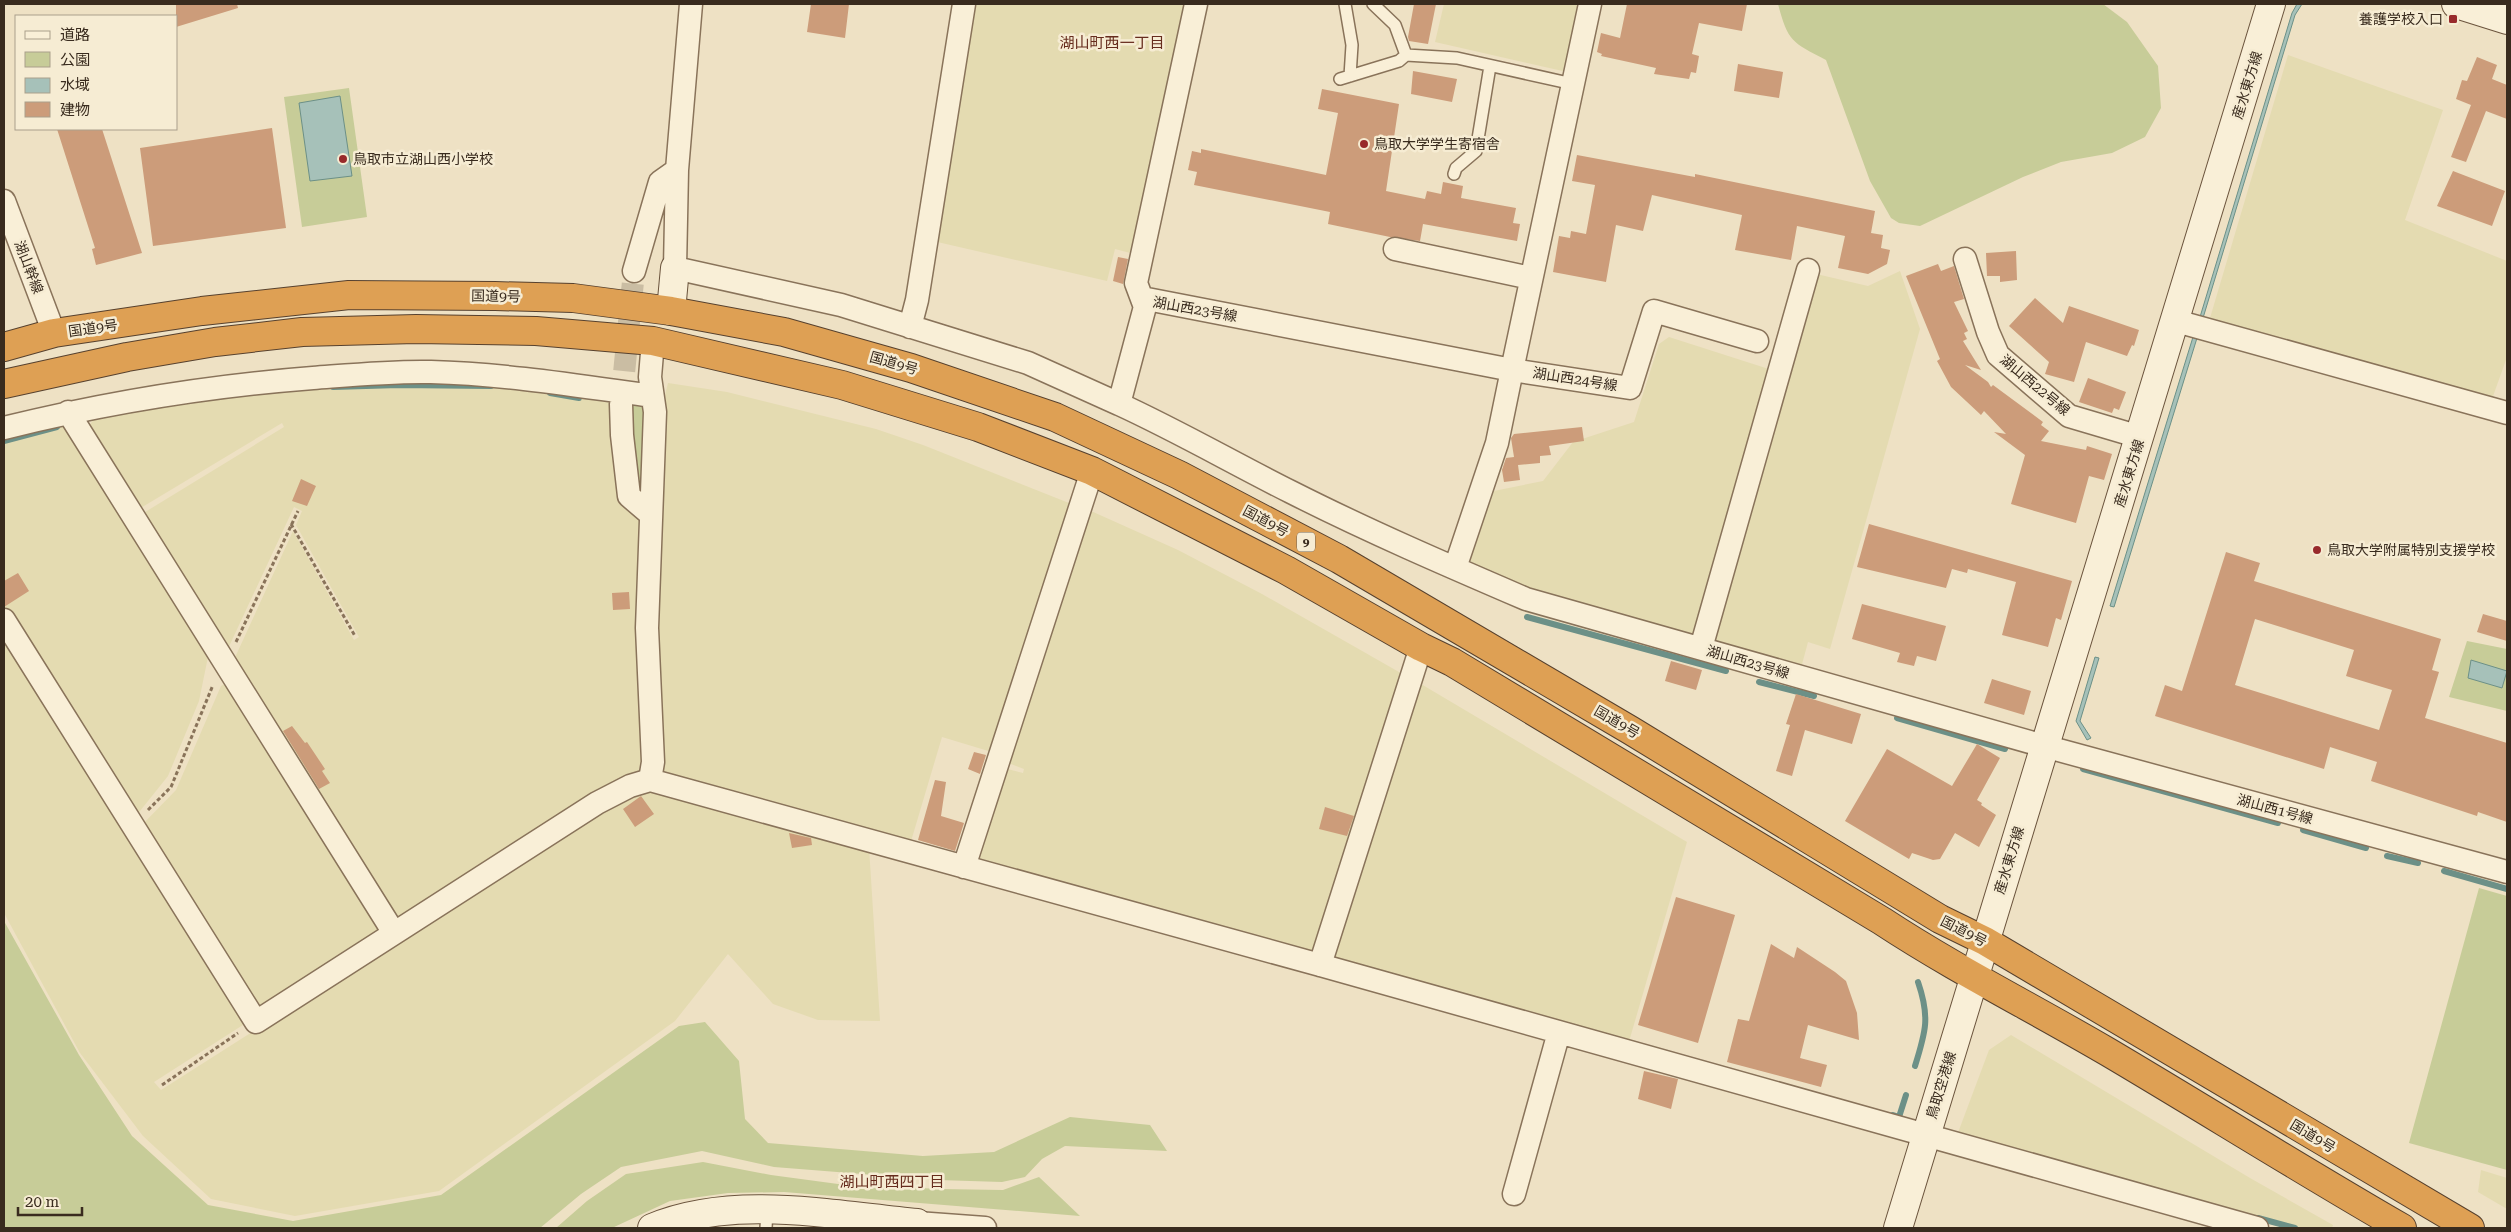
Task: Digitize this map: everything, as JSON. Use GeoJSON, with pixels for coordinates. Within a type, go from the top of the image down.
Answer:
{"type":"FeatureCollection","features":[{"type":"Feature","properties":{"kind":"highway","name":"国道9号"},"geometry":{"type":"LineString","coordinates":[[4,347],[54,333],[202,311],[349,296],[573,298],[671,311],[784,332],[911,368],[1055,417],[1179,475],[1339,559],[1630,730],[1940,919],[1985,941],[2470,1228]]}},
{"type":"Feature","properties":{"kind":"highway"},"geometry":{"type":"LineString","coordinates":[[4,384],[51,372],[137,355],[215,342],[302,332],[416,329],[536,332],[653,341],[842,385],[978,427],[1092,471],[1286,570],[1421,647],[1452,662],[1882,921],[1935,956],[1975,975],[2108,1052],[2402,1228]]}},
{"type":"Feature","properties":{"kind":"street"},"geometry":{"type":"LineString","coordinates":[[671,311],[675,268],[677,170],[691,4]]}},
{"type":"Feature","properties":{"kind":"street"},"geometry":{"type":"LineString","coordinates":[[910,327],[918,300],[964,4]]}},
{"type":"Feature","properties":{"kind":"street"},"geometry":{"type":"LineString","coordinates":[[1145,307],[1136,283],[1196,4]]}},
{"type":"Feature","properties":{"kind":"street"},"geometry":{"type":"LineString","coordinates":[[1455,568],[1497,443],[1590,4]]}},
{"type":"Feature","properties":{"kind":"street","name":"産水東方線"},"geometry":{"type":"LineString","coordinates":[[1985,941],[2176,321],[2271,4]]}},
{"type":"Feature","properties":{"kind":"street"},"geometry":{"type":"LineString","coordinates":[[2456,4],[2507,20]]}},
{"type":"Feature","properties":{"kind":"street"},"geometry":{"type":"LineString","coordinates":[[634,270],[660,182],[677,170]]}},
{"type":"Feature","properties":{"kind":"street","name":"湖山幹線"},"geometry":{"type":"LineString","coordinates":[[4,201],[54,333]]}},
{"type":"Feature","properties":{"kind":"street"},"geometry":{"type":"LineString","coordinates":[[1395,249],[1531,278]]}},
{"type":"Feature","properties":{"kind":"street","name":"湖山西22号線"},"geometry":{"type":"LineString","coordinates":[[1965,259],[1988,332],[1998,355],[2069,416],[2140,437]]}},
{"type":"Feature","properties":{"kind":"street"},"geometry":{"type":"LineString","coordinates":[[675,268],[841,306],[1028,363],[1119,404]]}},
{"type":"Feature","properties":{"kind":"street"},"geometry":{"type":"LineString","coordinates":[[1701,648],[1808,270]]}},
{"type":"Feature","properties":{"kind":"street","name":"湖山西23号線"},"geometry":{"type":"LineString","coordinates":[[1512,370],[1147,299],[1119,404],[1176,431],[1293,493],[1526,599],[2044,746]]}},
{"type":"Feature","properties":{"kind":"street","name":"湖山西24号線"},"geometry":{"type":"LineString","coordinates":[[1512,370],[1630,388],[1654,311],[1757,341]]}},
{"type":"Feature","properties":{"kind":"street"},"geometry":{"type":"LineString","coordinates":[[2176,321],[2507,413]]}},
{"type":"Feature","properties":{"kind":"street"},"geometry":{"type":"LineString","coordinates":[[650,780],[653,762],[647,628],[655,412],[650,377],[653,341]]}},
{"type":"Feature","properties":{"kind":"street"},"geometry":{"type":"LineString","coordinates":[[4,428],[68,412],[239,384],[347,375],[429,372],[511,377],[652,396]]}},
{"type":"Feature","properties":{"kind":"street"},"geometry":{"type":"LineString","coordinates":[[621,404],[622,436],[629,496],[636,505],[650,514]]}},
{"type":"Feature","properties":{"kind":"street"},"geometry":{"type":"LineString","coordinates":[[68,412],[394,933]]}},
{"type":"Feature","properties":{"kind":"street"},"geometry":{"type":"LineString","coordinates":[[964,867],[1092,471]]}},
{"type":"Feature","properties":{"kind":"street"},"geometry":{"type":"LineString","coordinates":[[4,620],[256,1022],[596,803],[630,786],[650,780],[1320,965],[2257,1228]]}},
{"type":"Feature","properties":{"kind":"street"},"geometry":{"type":"LineString","coordinates":[[1320,965],[1421,647]]}},
{"type":"Feature","properties":{"kind":"street","name":"湖山西1号線"},"geometry":{"type":"LineString","coordinates":[[2044,746],[2507,872]]}},
{"type":"Feature","properties":{"kind":"street","name":"鳥取空港線"},"geometry":{"type":"LineString","coordinates":[[1898,1228],[1985,941]]}},
{"type":"Feature","properties":{"kind":"street"},"geometry":{"type":"LineString","coordinates":[[1514,1194],[1559,1032]]}},
{"type":"Feature","properties":{"kind":"street"},"geometry":{"type":"LineString","coordinates":[[652,1228],[700,1213],[767,1219],[985,1228]]}},
{"type":"Feature","properties":{"kind":"lane"},"geometry":{"type":"LineString","coordinates":[[1346,4],[1352,45],[1345,77],[1399,62],[1406,55],[1457,58],[1573,84]]}},
{"type":"Feature","properties":{"kind":"lane"},"geometry":{"type":"LineString","coordinates":[[1373,4],[1395,26],[1406,55]]}},
{"type":"Feature","properties":{"kind":"lane"},"geometry":{"type":"LineString","coordinates":[[1454,174],[1456,168],[1476,151],[1490,66]]}},
{"type":"Feature","properties":{"kind":"path"},"geometry":{"type":"LineString","coordinates":[[132,825],[172,787],[208,694],[226,664],[298,511]]}},
{"type":"Feature","properties":{"kind":"path"},"geometry":{"type":"LineString","coordinates":[[291,524],[355,636]]}},
{"type":"Feature","properties":{"kind":"path"},"geometry":{"type":"LineString","coordinates":[[162,1085],[256,1022]]}},
{"type":"Feature","properties":{"kind":"shaded area"},"geometry":{"type":"Polygon","coordinates":[[[969,4],[1192,4],[1138,255],[1115,249],[1107,281],[933,241],[969,4]]]}},
{"type":"Feature","properties":{"kind":"shaded area"},"geometry":{"type":"Polygon","coordinates":[[[1444,4],[1582,4],[1567,72],[1435,42],[1444,4]]]}},
{"type":"Feature","properties":{"kind":"shaded area"},"geometry":{"type":"Polygon","coordinates":[[[2288,55],[2443,110],[2405,220],[2507,261],[2507,357],[2492,399],[2210,318],[2288,55]]]}},
{"type":"Feature","properties":{"kind":"shaded area"},"geometry":{"type":"Polygon","coordinates":[[[1900,271],[1920,329],[1830,649],[1808,642],[1801,668],[1713,644],[1812,273],[1868,286],[1900,271]]]}},
{"type":"Feature","properties":{"kind":"shaded area"},"geometry":{"type":"Polygon","coordinates":[[[1669,337],[1775,371],[1695,636],[1548,599],[1471,564],[1469,554],[1489,492],[1543,481],[1573,442],[1634,422],[1659,344],[1669,337]]]}},
{"type":"Feature","properties":{"kind":"shaded area"},"geometry":{"type":"Polygon","coordinates":[[[364,383],[464,383],[584,395],[596,400],[616,403],[646,519],[648,766],[401,922],[232,664],[293,531],[354,640],[359,637],[296,525],[302,511],[294,507],[226,653],[137,517],[284,427],[282,423],[134,512],[88,428],[96,415],[195,398],[364,383]]]}},
{"type":"Feature","properties":{"kind":"shaded area"},"geometry":{"type":"Polygon","coordinates":[[[668,383],[727,392],[876,429],[923,445],[1074,505],[995,753],[942,737],[909,848],[660,778],[654,667],[661,430],[668,383]]]}},
{"type":"Feature","properties":{"kind":"shaded area"},"geometry":{"type":"Polygon","coordinates":[[[62,425],[66,427],[209,652],[199,701],[168,776],[136,816],[4,609],[4,437],[62,425]]]}},
{"type":"Feature","properties":{"kind":"shaded area"},"geometry":{"type":"Polygon","coordinates":[[[1091,511],[1178,550],[1262,594],[1399,672],[1405,678],[1316,958],[975,867],[1004,768],[1023,773],[1024,769],[1006,762],[1091,511]]]}},
{"type":"Feature","properties":{"kind":"shaded area"},"geometry":{"type":"Polygon","coordinates":[[[4,629],[246,1023],[154,1082],[161,1090],[487,882],[644,787],[869,847],[880,1021],[818,1020],[773,1004],[728,954],[675,1021],[439,1191],[295,1216],[211,1199],[143,1136],[80,1053],[4,913],[4,629]]]}},
{"type":"Feature","properties":{"kind":"shaded area"},"geometry":{"type":"Polygon","coordinates":[[[226,683],[382,929],[262,1013],[140,827],[176,790],[221,686],[226,683]]]}},
{"type":"Feature","properties":{"kind":"shaded area"},"geometry":{"type":"Polygon","coordinates":[[[1416,684],[1421,684],[1687,842],[1628,1045],[1329,961],[1416,684]]]}},
{"type":"Feature","properties":{"kind":"shaded area"},"geometry":{"type":"Polygon","coordinates":[[[2011,1035],[2250,1178],[2333,1225],[2332,1228],[2286,1228],[1956,1138],[1989,1050],[2011,1035]]]}},
{"type":"Feature","properties":{"kind":"shaded area"},"geometry":{"type":"Polygon","coordinates":[[[2481,1170],[2507,1178],[2507,1209],[2478,1192],[2481,1170]]]}},
{"type":"Feature","properties":{"kind":"green space"},"geometry":{"type":"Polygon","coordinates":[[[1778,4],[2103,4],[2127,22],[2158,66],[2161,108],[2145,137],[2112,153],[2061,162],[2023,177],[1920,226],[1899,223],[1891,218],[1870,181],[1826,60],[1793,40],[1785,26],[1778,4]]]}},
{"type":"Feature","properties":{"kind":"green space"},"geometry":{"type":"Polygon","coordinates":[[[349,88],[367,217],[302,227],[284,97],[349,88]]]}},
{"type":"Feature","properties":{"kind":"green space"},"geometry":{"type":"Polygon","coordinates":[[[628,405],[645,407],[646,500],[635,495],[628,405]]]}},
{"type":"Feature","properties":{"kind":"green space"},"geometry":{"type":"Polygon","coordinates":[[[2467,641],[2507,649],[2507,711],[2449,697],[2467,641]]]}},
{"type":"Feature","properties":{"kind":"green space"},"geometry":{"type":"Polygon","coordinates":[[[2479,888],[2507,896],[2507,1170],[2409,1143],[2479,888]]]}},
{"type":"Feature","properties":{"kind":"green space"},"geometry":{"type":"Polygon","coordinates":[[[4,921],[79,1055],[132,1136],[208,1205],[293,1221],[441,1195],[679,1026],[705,1022],[739,1061],[745,1119],[768,1143],[923,1156],[994,1152],[1070,1117],[1150,1125],[1167,1151],[1065,1146],[1042,1159],[1025,1177],[1002,1182],[938,1180],[774,1167],[702,1151],[621,1167],[581,1194],[540,1228],[4,1228],[4,921]]]}},
{"type":"Feature","properties":{"kind":"green space"},"geometry":{"type":"Polygon","coordinates":[[[703,1162],[771,1175],[838,1184],[940,1189],[1003,1190],[1039,1177],[1080,1216],[784,1192],[728,1193],[670,1201],[612,1228],[556,1228],[587,1201],[626,1174],[703,1162]]]}},
{"type":"Feature","properties":{"kind":"water"},"geometry":{"type":"Polygon","coordinates":[[[2297,4],[2302,4],[2295,15],[2203,318],[2200,317],[2292,13],[2297,4]]]}},
{"type":"Feature","properties":{"kind":"water"},"geometry":{"type":"Polygon","coordinates":[[[340,96],[352,176],[310,181],[299,103],[340,96]]]}},
{"type":"Feature","properties":{"kind":"water"},"geometry":{"type":"Polygon","coordinates":[[[2193,337],[2197,338],[2114,607],[2110,606],[2193,337]]]}},
{"type":"Feature","properties":{"kind":"water"},"geometry":{"type":"Polygon","coordinates":[[[2095,657],[2099,658],[2080,721],[2091,738],[2087,740],[2076,721],[2095,657]]]}},
{"type":"Feature","properties":{"kind":"water"},"geometry":{"type":"Polygon","coordinates":[[[2471,660],[2507,671],[2502,688],[2468,678],[2471,660]]]}},
{"type":"Feature","properties":{"kind":"building"},"geometry":{"type":"Polygon","coordinates":[[[176,4],[237,4],[238,8],[178,26],[178,15],[176,15],[176,4]]]}},
{"type":"Feature","properties":{"kind":"building"},"geometry":{"type":"Polygon","coordinates":[[[811,4],[849,4],[845,38],[807,32],[811,4]]]}},
{"type":"Feature","properties":{"kind":"building"},"geometry":{"type":"Polygon","coordinates":[[[1414,4],[1436,4],[1428,44],[1409,41],[1408,37],[1414,4]]]}},
{"type":"Feature","properties":{"kind":"building"},"geometry":{"type":"Polygon","coordinates":[[[1627,4],[1747,4],[1742,31],[1699,23],[1692,54],[1699,56],[1696,73],[1691,72],[1689,79],[1654,74],[1656,68],[1601,56],[1602,54],[1597,52],[1601,33],[1620,38],[1627,4]]]}},
{"type":"Feature","properties":{"kind":"building"},"geometry":{"type":"Polygon","coordinates":[[[2477,57],[2497,65],[2492,79],[2507,85],[2507,119],[2486,111],[2466,162],[2451,157],[2471,105],[2456,99],[2462,80],[2467,81],[2477,57]]]}},
{"type":"Feature","properties":{"kind":"building"},"geometry":{"type":"Polygon","coordinates":[[[1738,64],[1783,72],[1779,98],[1734,91],[1738,64]]]}},
{"type":"Feature","properties":{"kind":"building"},"geometry":{"type":"Polygon","coordinates":[[[1413,71],[1457,79],[1452,102],[1411,94],[1413,71]]]}},
{"type":"Feature","properties":{"kind":"building"},"geometry":{"type":"Polygon","coordinates":[[[1322,89],[1399,104],[1386,191],[1425,199],[1427,191],[1441,194],[1443,182],[1463,186],[1461,198],[1516,208],[1513,223],[1520,224],[1517,241],[1423,224],[1420,241],[1390,237],[1328,224],[1330,212],[1194,185],[1197,172],[1188,170],[1192,151],[1201,153],[1201,149],[1326,175],[1338,113],[1318,109],[1322,89]]]}},
{"type":"Feature","properties":{"kind":"building"},"geometry":{"type":"Polygon","coordinates":[[[272,128],[286,228],[153,246],[140,148],[272,128]]]}},
{"type":"Feature","properties":{"kind":"building"},"geometry":{"type":"Polygon","coordinates":[[[57,130],[102,130],[142,253],[96,265],[92,249],[95,248],[57,130]]]}},
{"type":"Feature","properties":{"kind":"building"},"geometry":{"type":"Polygon","coordinates":[[[1577,155],[1695,177],[1695,174],[1875,211],[1871,233],[1883,235],[1881,248],[1890,250],[1887,264],[1868,274],[1838,268],[1845,236],[1797,226],[1791,260],[1735,250],[1742,215],[1652,195],[1643,231],[1616,225],[1606,282],[1553,272],[1559,236],[1570,238],[1571,231],[1586,234],[1595,185],[1572,181],[1577,155]]]}},
{"type":"Feature","properties":{"kind":"building"},"geometry":{"type":"Polygon","coordinates":[[[2453,171],[2505,191],[2492,226],[2437,206],[2453,171]]]}},
{"type":"Feature","properties":{"kind":"building"},"geometry":{"type":"Polygon","coordinates":[[[2016,251],[2017,280],[2000,282],[2000,276],[1987,276],[1986,253],[2016,251]]]}},
{"type":"Feature","properties":{"kind":"building"},"geometry":{"type":"Polygon","coordinates":[[[1118,257],[1128,259],[1123,284],[1113,281],[1118,257]]]}},
{"type":"Feature","properties":{"kind":"building"},"geometry":{"type":"Polygon","coordinates":[[[1938,264],[1941,271],[1954,266],[1964,299],[1954,302],[1968,331],[1964,333],[1967,339],[1963,341],[1981,370],[1965,365],[1988,382],[1991,387],[1993,385],[2043,422],[2041,425],[2049,431],[2041,441],[2086,450],[2087,446],[2112,454],[2104,480],[2089,476],[2076,523],[2011,504],[2025,455],[1994,432],[2006,434],[1984,411],[1981,415],[1951,387],[1937,361],[1940,359],[1906,276],[1938,264]]]}},
{"type":"Feature","properties":{"kind":"building"},"geometry":{"type":"Polygon","coordinates":[[[2035,298],[2063,323],[2069,306],[2139,330],[2134,346],[2132,345],[2127,356],[2086,342],[2074,382],[2045,374],[2049,362],[2009,326],[2035,298]]]}},
{"type":"Feature","properties":{"kind":"building"},"geometry":{"type":"Polygon","coordinates":[[[2088,378],[2126,392],[2119,410],[2114,408],[2112,413],[2079,402],[2088,378]]]}},
{"type":"Feature","properties":{"kind":"building"},"geometry":{"type":"Polygon","coordinates":[[[1582,427],[1584,441],[1549,446],[1551,455],[1540,456],[1540,463],[1518,465],[1520,480],[1504,482],[1502,470],[1506,458],[1514,457],[1511,438],[1514,434],[1582,427]]]}},
{"type":"Feature","properties":{"kind":"building"},"geometry":{"type":"Polygon","coordinates":[[[301,479],[316,486],[307,506],[292,501],[301,479]]]}},
{"type":"Feature","properties":{"kind":"building"},"geometry":{"type":"Polygon","coordinates":[[[1869,524],[2072,581],[2061,620],[2056,618],[2048,647],[2002,635],[2016,582],[1968,569],[1967,573],[1952,569],[1946,588],[1857,567],[1869,524]]]}},
{"type":"Feature","properties":{"kind":"building"},"geometry":{"type":"Polygon","coordinates":[[[2226,552],[2260,563],[2254,581],[2441,639],[2432,670],[2439,672],[2425,718],[2507,743],[2507,822],[2478,812],[2477,816],[2371,781],[2377,762],[2330,747],[2324,769],[2155,716],[2165,685],[2182,691],[2226,552]],[[2255,619],[2235,685],[2379,730],[2392,690],[2346,676],[2354,650],[2255,619]]]}},
{"type":"Feature","properties":{"kind":"building"},"geometry":{"type":"Polygon","coordinates":[[[18,573],[29,591],[4,607],[4,581],[18,573]]]}},
{"type":"Feature","properties":{"kind":"building"},"geometry":{"type":"Polygon","coordinates":[[[629,592],[630,609],[613,610],[612,593],[629,592]]]}},
{"type":"Feature","properties":{"kind":"building"},"geometry":{"type":"Polygon","coordinates":[[[1862,604],[1946,626],[1936,661],[1917,656],[1914,666],[1897,662],[1900,653],[1852,639],[1862,604]]]}},
{"type":"Feature","properties":{"kind":"building"},"geometry":{"type":"Polygon","coordinates":[[[2483,614],[2507,621],[2507,641],[2477,632],[2483,614]]]}},
{"type":"Feature","properties":{"kind":"building"},"geometry":{"type":"Polygon","coordinates":[[[1671,661],[1702,670],[1696,690],[1665,681],[1671,661]]]}},
{"type":"Feature","properties":{"kind":"building"},"geometry":{"type":"Polygon","coordinates":[[[1992,679],[2031,691],[2024,715],[1984,703],[1992,679]]]}},
{"type":"Feature","properties":{"kind":"building"},"geometry":{"type":"Polygon","coordinates":[[[1796,694],[1861,714],[1852,744],[1805,730],[1792,776],[1776,771],[1790,725],[1786,724],[1796,694]]]}},
{"type":"Feature","properties":{"kind":"building"},"geometry":{"type":"Polygon","coordinates":[[[292,726],[305,743],[307,742],[325,769],[322,771],[330,783],[319,789],[283,731],[292,726]]]}},
{"type":"Feature","properties":{"kind":"building"},"geometry":{"type":"Polygon","coordinates":[[[1977,744],[2000,758],[1977,800],[1996,815],[1979,847],[1955,833],[1940,859],[1933,860],[1912,853],[1909,859],[1845,821],[1887,749],[1952,786],[1977,744]]]}},
{"type":"Feature","properties":{"kind":"building"},"geometry":{"type":"Polygon","coordinates":[[[974,752],[986,755],[980,774],[968,769],[974,752]]]}},
{"type":"Feature","properties":{"kind":"building"},"geometry":{"type":"Polygon","coordinates":[[[935,780],[946,782],[941,816],[964,823],[955,851],[918,840],[935,780]]]}},
{"type":"Feature","properties":{"kind":"building"},"geometry":{"type":"Polygon","coordinates":[[[641,796],[654,814],[635,827],[623,809],[641,796]]]}},
{"type":"Feature","properties":{"kind":"building"},"geometry":{"type":"Polygon","coordinates":[[[1325,807],[1354,816],[1347,836],[1319,829],[1325,807]]]}},
{"type":"Feature","properties":{"kind":"building"},"geometry":{"type":"Polygon","coordinates":[[[789,833],[811,838],[812,845],[792,848],[789,833]]]}},
{"type":"Feature","properties":{"kind":"building"},"geometry":{"type":"Polygon","coordinates":[[[1676,897],[1735,915],[1698,1043],[1638,1025],[1676,897]]]}},
{"type":"Feature","properties":{"kind":"building"},"geometry":{"type":"Polygon","coordinates":[[[1771,944],[1794,958],[1797,947],[1846,981],[1857,1013],[1859,1040],[1808,1025],[1800,1058],[1827,1065],[1821,1087],[1727,1062],[1738,1019],[1749,1021],[1771,944]]]}},
{"type":"Feature","properties":{"kind":"building"},"geometry":{"type":"Polygon","coordinates":[[[1644,1071],[1678,1079],[1671,1109],[1638,1099],[1644,1071]]]}},
{"type":"Feature","properties":{"kind":"waterway"},"geometry":{"type":"LineString","coordinates":[[333,387],[399,385],[491,386]]}},
{"type":"Feature","properties":{"kind":"waterway"},"geometry":{"type":"LineString","coordinates":[[550,393],[579,398]]}},
{"type":"Feature","properties":{"kind":"waterway"},"geometry":{"type":"LineString","coordinates":[[4,441],[57,427]]}},
{"type":"Feature","properties":{"kind":"waterway"},"geometry":{"type":"LineString","coordinates":[[1527,617],[1726,671]]}},
{"type":"Feature","properties":{"kind":"waterway"},"geometry":{"type":"LineString","coordinates":[[1759,682],[1814,696]]}},
{"type":"Feature","properties":{"kind":"waterway"},"geometry":{"type":"LineString","coordinates":[[1897,718],[2005,749]]}},
{"type":"Feature","properties":{"kind":"waterway"},"geometry":{"type":"LineString","coordinates":[[2083,769],[2278,823]]}},
{"type":"Feature","properties":{"kind":"waterway"},"geometry":{"type":"LineString","coordinates":[[2303,830],[2366,848]]}},
{"type":"Feature","properties":{"kind":"waterway"},"geometry":{"type":"LineString","coordinates":[[2387,856],[2418,863]]}},
{"type":"Feature","properties":{"kind":"waterway"},"geometry":{"type":"LineString","coordinates":[[2444,871],[2507,889]]}},
{"type":"Feature","properties":{"kind":"waterway"},"geometry":{"type":"LineString","coordinates":[[1915,1066],[1925,1024],[1924,1005],[1918,982]]}},
{"type":"Feature","properties":{"kind":"waterway"},"geometry":{"type":"LineString","coordinates":[[1893,1115],[1899,1117],[1906,1095]]}},
{"type":"Feature","properties":{"kind":"waterway"},"geometry":{"type":"LineString","coordinates":[[2258,1218],[2295,1228]]}},
{"type":"Feature","properties":{"kind":"tunnel"},"geometry":{"type":"LineString","coordinates":[[621,404],[634,271]]}},
{"type":"Feature","properties":{"kind":"place","name":"養護学校入口"},"geometry":{"type":"Point","coordinates":[2453,19]}},
{"type":"Feature","properties":{"kind":"place","name":"鳥取大学学生寄宿舎"},"geometry":{"type":"Point","coordinates":[1364,144]}},
{"type":"Feature","properties":{"kind":"place","name":"鳥取市立湖山西小学校"},"geometry":{"type":"Point","coordinates":[343,159]}},
{"type":"Feature","properties":{"kind":"place","name":"鳥取大学附属特別支援学校"},"geometry":{"type":"Point","coordinates":[2317,550]}},
{"type":"Feature","properties":{"kind":"district","name":"湖山町西一丁目"},"geometry":{"type":"Point","coordinates":[1112,43]}},
{"type":"Feature","properties":{"kind":"district","name":"湖山町西四丁目"},"geometry":{"type":"Point","coordinates":[892,1182]}}]}
